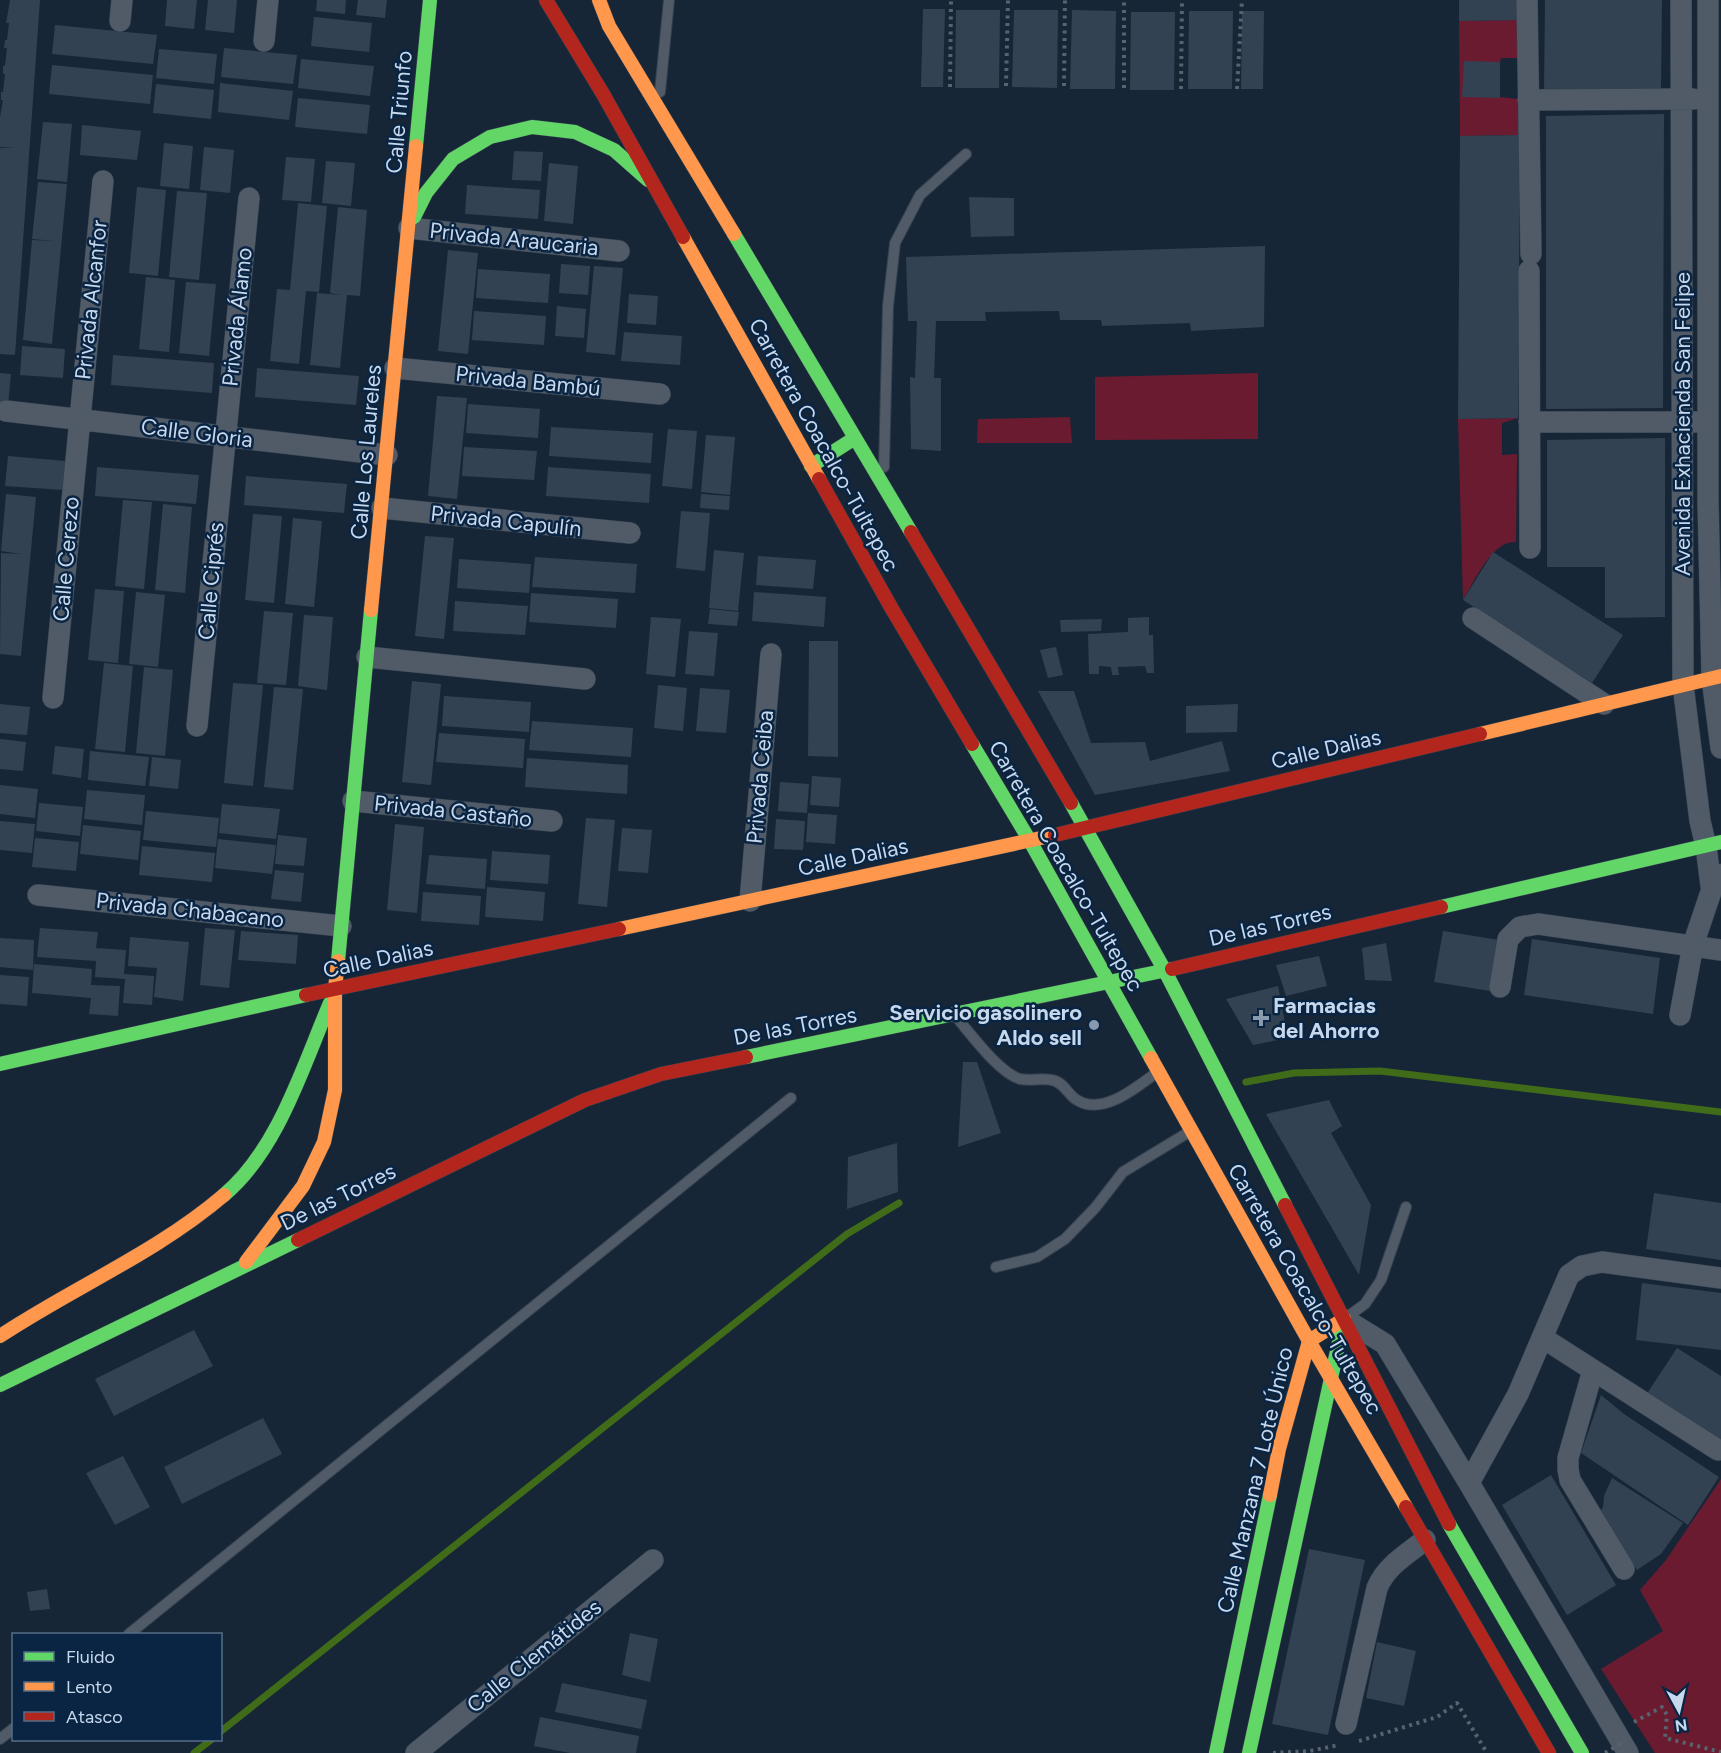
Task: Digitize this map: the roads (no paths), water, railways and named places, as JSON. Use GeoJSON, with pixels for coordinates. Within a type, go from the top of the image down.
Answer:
{"type":"FeatureCollection","features":[{"type":"Feature","properties":{"kind":"main road","name":"Calle Triunfo"},"geometry":{"type":"LineString","coordinates":[[409,228],[430,0]]}},
{"type":"Feature","properties":{"kind":"main road","name":"Carretera Coacalco-Tultepec"},"geometry":{"type":"LineString","coordinates":[[546,0],[603,94],[892,609],[1030,841],[1309,1341],[1549,1753]]}},
{"type":"Feature","properties":{"kind":"main road","name":"Carretera Coacalco-Tultepec"},"geometry":{"type":"LineString","coordinates":[[599,0],[609,26],[1086,828],[1165,971],[1448,1522],[1582,1753]]}},
{"type":"Feature","properties":{"kind":"main road"},"geometry":{"type":"LineString","coordinates":[[586,42],[603,94]]}},
{"type":"Feature","properties":{"kind":"main road","name":"Calle Los Laureles"},"geometry":{"type":"LineString","coordinates":[[335,989],[409,228],[426,193],[453,159],[490,137],[532,127],[575,132],[614,150],[656,188]]}},
{"type":"Feature","properties":{"kind":"main road"},"geometry":{"type":"LineString","coordinates":[[811,466],[855,438]]}},
{"type":"Feature","properties":{"kind":"main road","name":"Calle Dalias"},"geometry":{"type":"LineString","coordinates":[[0,1064],[335,989],[1030,841],[1716,677]]}},
{"type":"Feature","properties":{"kind":"main road","name":"De las Torres"},"geometry":{"type":"LineString","coordinates":[[0,1385],[585,1100],[661,1074],[1165,971],[1714,844]]}},
{"type":"Feature","properties":{"kind":"main road"},"geometry":{"type":"LineString","coordinates":[[242,1266],[303,1186],[324,1142],[335,1090],[335,989]]}},
{"type":"Feature","properties":{"kind":"main road"},"geometry":{"type":"LineString","coordinates":[[0,1336],[29,1315],[150,1248],[225,1196],[255,1162],[288,1103],[335,989]]}},
{"type":"Feature","properties":{"kind":"main road"},"geometry":{"type":"LineString","coordinates":[[1249,1753],[1344,1319]]}},
{"type":"Feature","properties":{"kind":"main road","name":"Calle Manzana 7 Lote Único"},"geometry":{"type":"LineString","coordinates":[[1216,1753],[1279,1449],[1309,1341],[1344,1319]]}},
{"type":"Feature","properties":{"kind":"street"},"geometry":{"type":"LineString","coordinates":[[264,41],[268,0]]}},
{"type":"Feature","properties":{"kind":"street"},"geometry":{"type":"LineString","coordinates":[[1527,0],[1530,548]]}},
{"type":"Feature","properties":{"kind":"street","name":"Avenida Exhacienda San Felipe"},"geometry":{"type":"LineString","coordinates":[[1681,0],[1683,686],[1700,821],[1714,844],[1711,886]]}},
{"type":"Feature","properties":{"kind":"street","name":"Avenida Exhacienda San Felipe"},"geometry":{"type":"LineString","coordinates":[[1708,0],[1715,66],[1709,99],[1715,210],[1715,354],[1709,422],[1715,500],[1716,677],[1721,748]]}},
{"type":"Feature","properties":{"kind":"street"},"geometry":{"type":"LineString","coordinates":[[1528,100],[1709,99]]}},
{"type":"Feature","properties":{"kind":"street","name":"Privada Alcanfor"},"geometry":{"type":"LineString","coordinates":[[79,420],[103,181]]}},
{"type":"Feature","properties":{"kind":"street","name":"Privada Álamo"},"geometry":{"type":"LineString","coordinates":[[224,436],[249,198]]}},
{"type":"Feature","properties":{"kind":"street","name":"Privada Araucaria"},"geometry":{"type":"LineString","coordinates":[[409,228],[619,251]]}},
{"type":"Feature","properties":{"kind":"street","name":"Privada Bambú"},"geometry":{"type":"LineString","coordinates":[[395,368],[660,394]]}},
{"type":"Feature","properties":{"kind":"street","name":"Calle Gloria"},"geometry":{"type":"LineString","coordinates":[[6,411],[387,455]]}},
{"type":"Feature","properties":{"kind":"street","name":"Calle Cerezo"},"geometry":{"type":"LineString","coordinates":[[53,698],[79,420]]}},
{"type":"Feature","properties":{"kind":"street"},"geometry":{"type":"LineString","coordinates":[[1529,423],[1709,422]]}},
{"type":"Feature","properties":{"kind":"street","name":"Calle Ciprés"},"geometry":{"type":"LineString","coordinates":[[197,726],[224,436]]}},
{"type":"Feature","properties":{"kind":"street","name":"Privada Capulín"},"geometry":{"type":"LineString","coordinates":[[382,508],[630,533]]}},
{"type":"Feature","properties":{"kind":"street"},"geometry":{"type":"LineString","coordinates":[[1473,618],[1604,704]]}},
{"type":"Feature","properties":{"kind":"street","name":"Privada Ceiba"},"geometry":{"type":"LineString","coordinates":[[750,901],[771,654]]}},
{"type":"Feature","properties":{"kind":"street"},"geometry":{"type":"LineString","coordinates":[[367,657],[585,679]]}},
{"type":"Feature","properties":{"kind":"street","name":"Privada Castaño"},"geometry":{"type":"LineString","coordinates":[[353,801],[552,821]]}},
{"type":"Feature","properties":{"kind":"street"},"geometry":{"type":"LineString","coordinates":[[1680,1015],[1693,945],[1711,886],[1721,865]]}},
{"type":"Feature","properties":{"kind":"street","name":"Privada Chabacano"},"geometry":{"type":"LineString","coordinates":[[38,895],[341,926]]}},
{"type":"Feature","properties":{"kind":"street"},"geometry":{"type":"LineString","coordinates":[[1500,987],[1508,939],[1520,927],[1538,924],[1721,950]]}},
{"type":"Feature","properties":{"kind":"street"},"geometry":{"type":"LineString","coordinates":[[1469,1483],[1518,1394],[1569,1275],[1582,1266],[1602,1262],[1721,1278]]}},
{"type":"Feature","properties":{"kind":"street"},"geometry":{"type":"LineString","coordinates":[[1344,1319],[1385,1344],[1627,1747]]}},
{"type":"Feature","properties":{"kind":"street"},"geometry":{"type":"LineString","coordinates":[[1543,1338],[1718,1450]]}},
{"type":"Feature","properties":{"kind":"street"},"geometry":{"type":"LineString","coordinates":[[1593,1370],[1568,1458],[1568,1469],[1570,1480],[1624,1569]]}},
{"type":"Feature","properties":{"kind":"street"},"geometry":{"type":"LineString","coordinates":[[1349,1736],[1377,1588],[1389,1568],[1425,1540]]}},
{"type":"Feature","properties":{"kind":"street","name":"Calle Clemátides"},"geometry":{"type":"LineString","coordinates":[[416,1753],[653,1560]]}},
{"type":"Feature","properties":{"kind":"lane"},"geometry":{"type":"LineString","coordinates":[[659,107],[669,0]]}},
{"type":"Feature","properties":{"kind":"lane"},"geometry":{"type":"LineString","coordinates":[[884,485],[888,306],[895,243],[920,195],[966,154]]}},
{"type":"Feature","properties":{"kind":"lane"},"geometry":{"type":"LineString","coordinates":[[954,1015],[1005,1071],[1018,1078],[1053,1080],[1064,1087],[1076,1100],[1091,1105],[1107,1103],[1136,1089],[1159,1071]]}},
{"type":"Feature","properties":{"kind":"lane"},"geometry":{"type":"LineString","coordinates":[[131,1633],[791,1098]]}},
{"type":"Feature","properties":{"kind":"lane"},"geometry":{"type":"LineString","coordinates":[[996,1267],[1037,1257],[1065,1239],[1095,1208],[1123,1172],[1191,1131]]}},
{"type":"Feature","properties":{"kind":"lane"},"geometry":{"type":"LineString","coordinates":[[1344,1319],[1365,1304],[1381,1280],[1407,1207]]}},
{"type":"Feature","properties":{"kind":"lane"},"geometry":{"type":"LineString","coordinates":[[0,1739],[12,1730]]}},
{"type":"Feature","properties":{"kind":"waterway"},"geometry":{"type":"LineString","coordinates":[[1246,1082],[1294,1073],[1380,1071],[1721,1112]]}},
{"type":"Feature","properties":{"kind":"waterway"},"geometry":{"type":"LineString","coordinates":[[222,1730],[847,1234],[899,1203]]}},
{"type":"Feature","properties":{"kind":"waterway"},"geometry":{"type":"LineString","coordinates":[[194,1753],[210,1741]]}},
{"type":"Feature","properties":{"kind":"place","name":"Farmacias del Ahorro"},"geometry":{"type":"Point","coordinates":[1261,1018]}},
{"type":"Feature","properties":{"kind":"place","name":"Servicio gasolinero Aldo sell"},"geometry":{"type":"Point","coordinates":[1094,1025]}}]}
